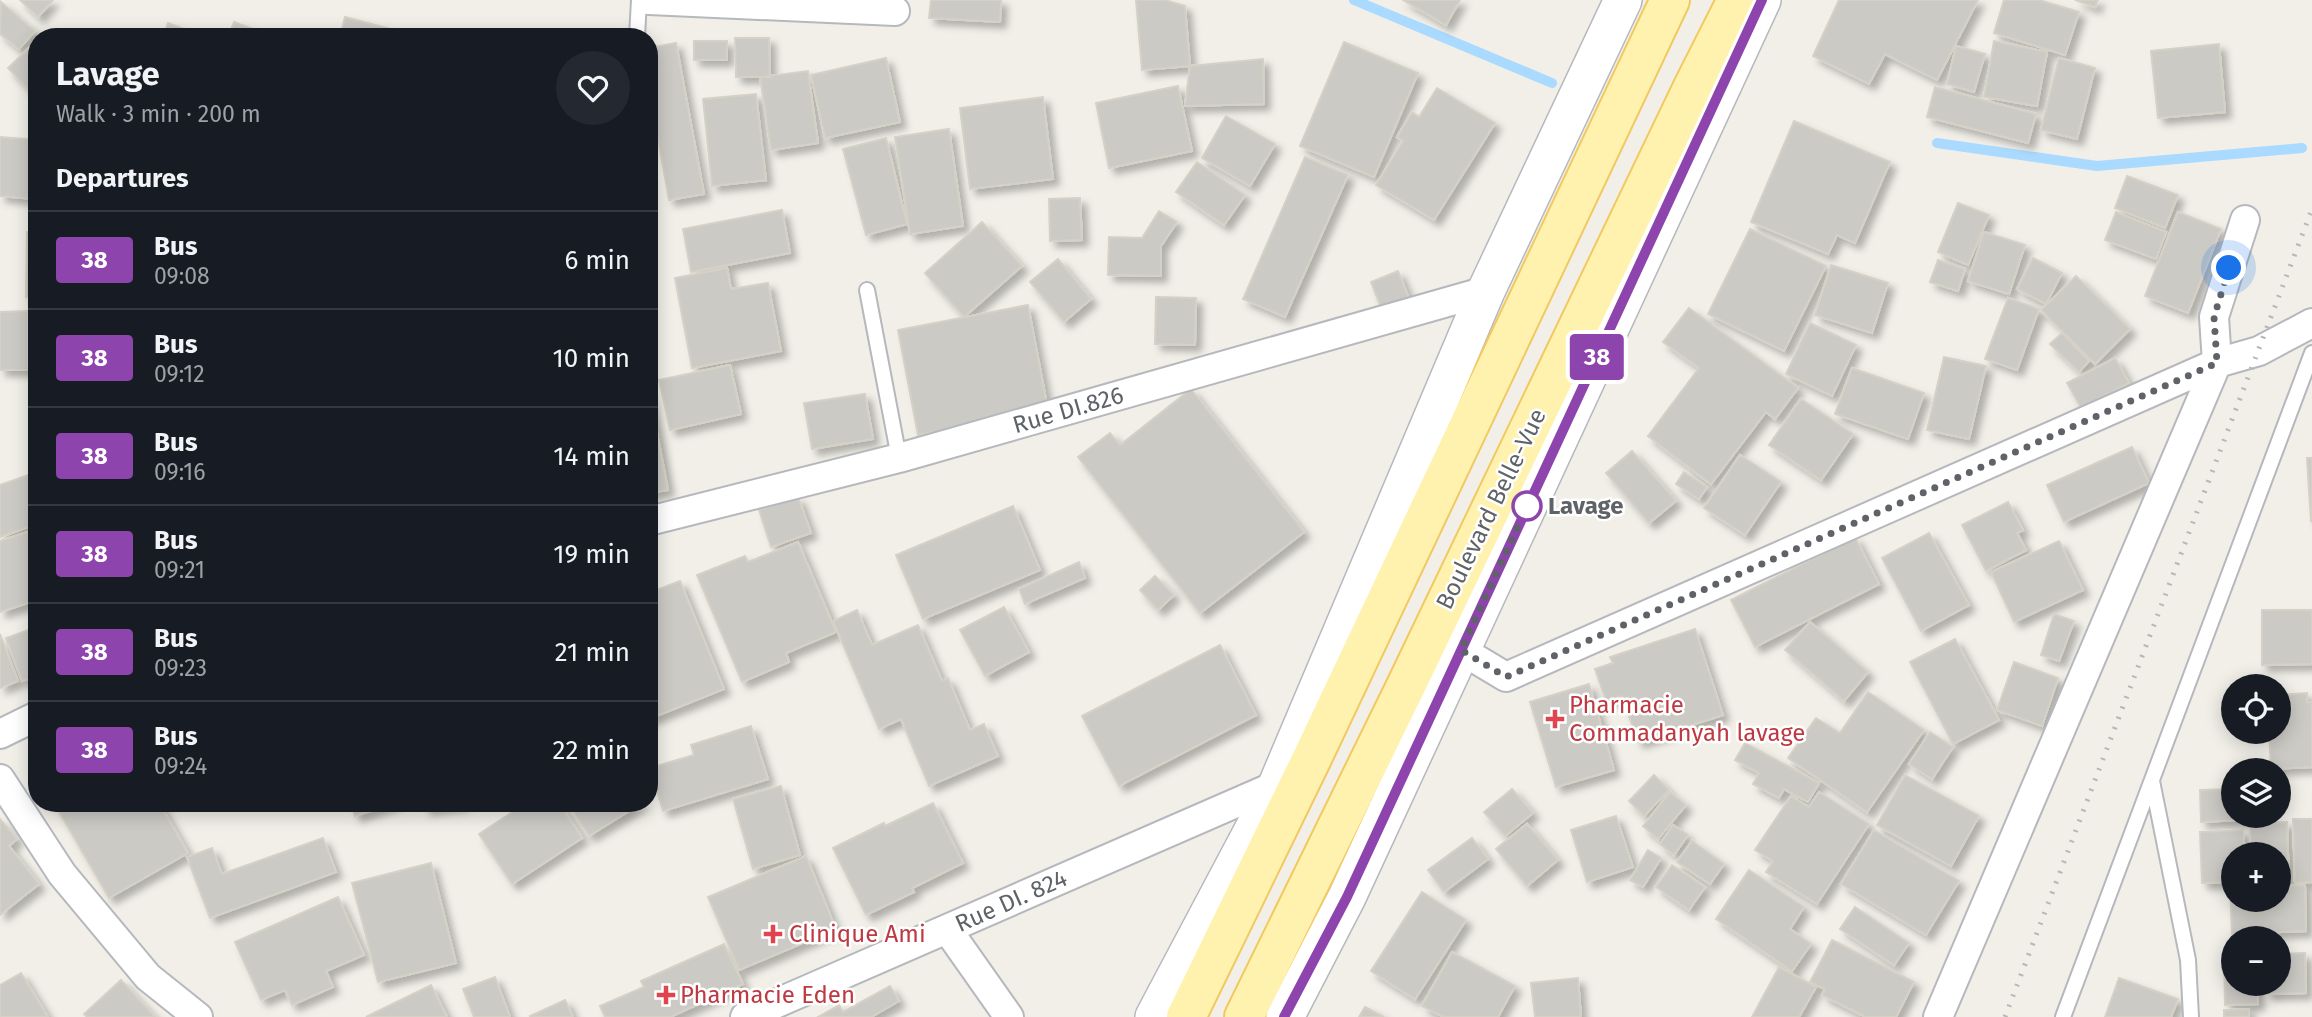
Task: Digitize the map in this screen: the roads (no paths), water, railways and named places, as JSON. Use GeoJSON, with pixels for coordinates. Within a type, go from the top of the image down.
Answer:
{"type":"FeatureCollection","features":[{"type":"Feature","properties":{"kind":"main road"},"geometry":{"type":"LineString","coordinates":[[1186,1017],[1312,758],[1670,0]]}},
{"type":"Feature","properties":{"kind":"main road","name":"Boulevard Belle-Vue"},"geometry":{"type":"LineString","coordinates":[[1244,1017],[1737,0]]}},
{"type":"Feature","properties":{"kind":"street"},"geometry":{"type":"LineString","coordinates":[[649,0],[895,11]]}},
{"type":"Feature","properties":{"kind":"street"},"geometry":{"type":"LineString","coordinates":[[1154,1017],[1277,785],[1486,291],[1623,0]]}},
{"type":"Feature","properties":{"kind":"street","name":"Boulevard Belle-Vue"},"geometry":{"type":"LineString","coordinates":[[1284,1017],[1347,897],[1762,0]]}},
{"type":"Feature","properties":{"kind":"street"},"geometry":{"type":"LineString","coordinates":[[1938,1017],[2217,363],[2214,317],[2245,220]]}},
{"type":"Feature","properties":{"kind":"street","name":"Rue DI.826"},"geometry":{"type":"LineString","coordinates":[[658,519],[899,458],[1486,291]]}},
{"type":"Feature","properties":{"kind":"street"},"geometry":{"type":"LineString","coordinates":[[1461,650],[1506,677],[2217,363],[2259,351],[2312,323]]}},
{"type":"Feature","properties":{"kind":"street"},"geometry":{"type":"LineString","coordinates":[[0,734],[28,720]]}},
{"type":"Feature","properties":{"kind":"street"},"geometry":{"type":"LineString","coordinates":[[0,779],[62,874],[148,977],[198,1017]]}},
{"type":"Feature","properties":{"kind":"street","name":"Rue DI. 824"},"geometry":{"type":"LineString","coordinates":[[745,1017],[1277,785]]}},
{"type":"Feature","properties":{"kind":"street"},"geometry":{"type":"LineString","coordinates":[[947,929],[1009,1017]]}},
{"type":"Feature","properties":{"kind":"lane"},"geometry":{"type":"LineString","coordinates":[[637,28],[639,0]]}},
{"type":"Feature","properties":{"kind":"lane"},"geometry":{"type":"LineString","coordinates":[[867,290],[899,458]]}},
{"type":"Feature","properties":{"kind":"lane"},"geometry":{"type":"LineString","coordinates":[[2063,1017],[2312,353]]}},
{"type":"Feature","properties":{"kind":"lane"},"geometry":{"type":"LineString","coordinates":[[2152,780],[2188,960],[2192,1017]]}},
{"type":"Feature","properties":{"kind":"waterway"},"geometry":{"type":"LineString","coordinates":[[1354,0],[1552,83]]}},
{"type":"Feature","properties":{"kind":"waterway"},"geometry":{"type":"LineString","coordinates":[[1937,143],[2097,166],[2302,148]]}},
{"type":"Feature","properties":{"kind":"railway"},"geometry":{"type":"LineString","coordinates":[[2005,1017],[2312,209]]}},
{"type":"Feature","properties":{"kind":"place","name":"Lavage"},"geometry":{"type":"Point","coordinates":[1527,506]}},
{"type":"Feature","properties":{"kind":"place","name":"Pharmacie Commadanyah lavage"},"geometry":{"type":"Point","coordinates":[1555,719]}},
{"type":"Feature","properties":{"kind":"place","name":"Clinique Ami"},"geometry":{"type":"Point","coordinates":[773,934]}},
{"type":"Feature","properties":{"kind":"place","name":"Pharmacie Eden"},"geometry":{"type":"Point","coordinates":[666,995]}}]}
